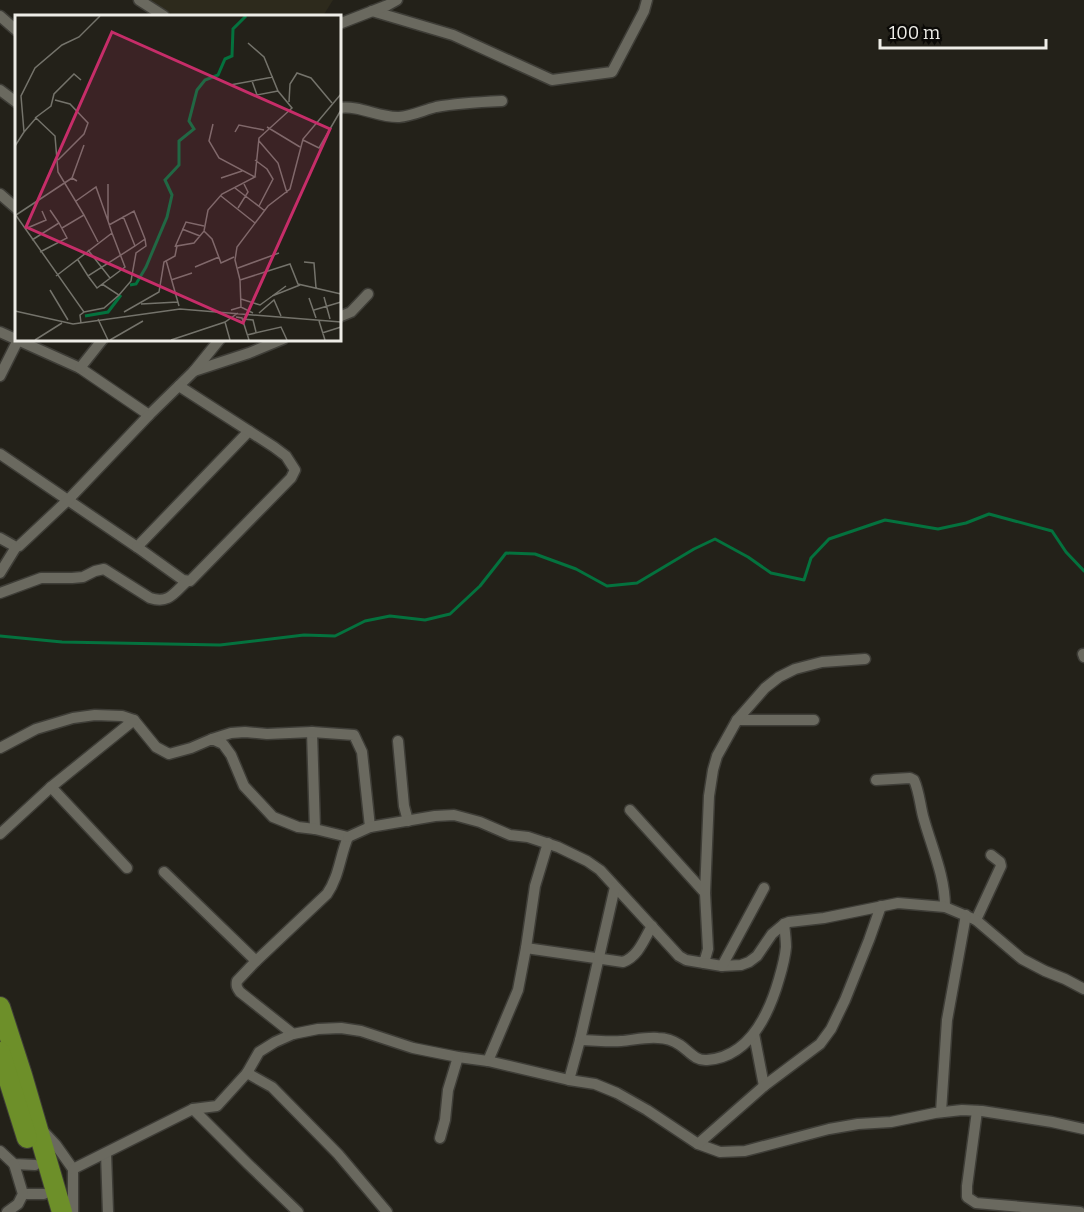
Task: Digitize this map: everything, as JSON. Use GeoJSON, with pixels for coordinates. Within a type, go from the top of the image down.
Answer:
{"type":"FeatureCollection","features":[{"type":"Feature","properties":{"kind":"highway"},"geometry":{"type":"LineString","coordinates":[[0,1007],[62,1212]]}},
{"type":"Feature","properties":{"kind":"highway"},"geometry":{"type":"LineString","coordinates":[[0,1052],[47,1203]]}},
{"type":"Feature","properties":{"kind":"street"},"geometry":{"type":"LineString","coordinates":[[139,0],[162,15]]}},
{"type":"Feature","properties":{"kind":"street"},"geometry":{"type":"LineString","coordinates":[[340,24],[397,0]]}},
{"type":"Feature","properties":{"kind":"street"},"geometry":{"type":"LineString","coordinates":[[372,11],[453,35],[552,80],[612,72],[644,12],[647,0]]}},
{"type":"Feature","properties":{"kind":"street"},"geometry":{"type":"LineString","coordinates":[[0,16],[15,29]]}},
{"type":"Feature","properties":{"kind":"street"},"geometry":{"type":"LineString","coordinates":[[0,90],[15,101]]}},
{"type":"Feature","properties":{"kind":"street"},"geometry":{"type":"LineString","coordinates":[[340,108],[401,117],[465,102],[502,101]]}},
{"type":"Feature","properties":{"kind":"street"},"geometry":{"type":"LineString","coordinates":[[0,194],[15,207]]}},
{"type":"Feature","properties":{"kind":"street"},"geometry":{"type":"LineString","coordinates":[[340,316],[351,312],[368,294]]}},
{"type":"Feature","properties":{"kind":"street"},"geometry":{"type":"LineString","coordinates":[[0,332],[15,339]]}},
{"type":"Feature","properties":{"kind":"street"},"geometry":{"type":"LineString","coordinates":[[0,376],[18,340],[80,369],[150,415]]}},
{"type":"Feature","properties":{"kind":"street"},"geometry":{"type":"LineString","coordinates":[[80,369],[102,340]]}},
{"type":"Feature","properties":{"kind":"street"},"geometry":{"type":"LineString","coordinates":[[0,573],[16,547],[68,500],[194,371],[219,340]]}},
{"type":"Feature","properties":{"kind":"street"},"geometry":{"type":"LineString","coordinates":[[194,371],[281,340]]}},
{"type":"Feature","properties":{"kind":"street"},"geometry":{"type":"LineString","coordinates":[[0,593],[41,578],[84,577],[95,570],[104,569],[150,598],[167,599],[187,581],[194,579],[291,478],[295,470],[286,456],[179,386]]}},
{"type":"Feature","properties":{"kind":"street"},"geometry":{"type":"LineString","coordinates":[[137,547],[249,431]]}},
{"type":"Feature","properties":{"kind":"street"},"geometry":{"type":"LineString","coordinates":[[0,454],[187,581]]}},
{"type":"Feature","properties":{"kind":"street"},"geometry":{"type":"LineString","coordinates":[[0,538],[16,547]]}},
{"type":"Feature","properties":{"kind":"street"},"geometry":{"type":"LineString","coordinates":[[704,963],[708,949],[705,893],[709,796],[717,756],[737,720],[765,688],[779,677],[795,669],[822,662],[865,659]]}},
{"type":"Feature","properties":{"kind":"street"},"geometry":{"type":"LineString","coordinates":[[0,748],[36,729],[73,718],[104,716],[122,716],[134,720],[156,747],[170,754],[231,733],[312,732],[354,735],[362,752],[370,827]]}},
{"type":"Feature","properties":{"kind":"street"},"geometry":{"type":"LineString","coordinates":[[0,834],[51,787],[134,720]]}},
{"type":"Feature","properties":{"kind":"street"},"geometry":{"type":"LineString","coordinates":[[737,720],[814,720]]}},
{"type":"Feature","properties":{"kind":"street"},"geometry":{"type":"LineString","coordinates":[[312,732],[315,829]]}},
{"type":"Feature","properties":{"kind":"street"},"geometry":{"type":"LineString","coordinates":[[212,739],[223,744],[231,755],[244,786],[273,817],[298,827],[348,837],[370,827],[454,815],[480,822],[510,835],[528,837],[572,852],[600,870],[679,956],[686,960],[722,966],[741,965],[757,956],[772,934],[784,924],[898,903],[945,907],[971,918],[1022,959],[1065,978],[1084,990]]}},
{"type":"Feature","properties":{"kind":"street"},"geometry":{"type":"LineString","coordinates":[[398,741],[404,806],[408,821]]}},
{"type":"Feature","properties":{"kind":"street"},"geometry":{"type":"LineString","coordinates":[[876,780],[910,778],[914,780],[939,867],[945,907]]}},
{"type":"Feature","properties":{"kind":"street"},"geometry":{"type":"LineString","coordinates":[[51,787],[127,868]]}},
{"type":"Feature","properties":{"kind":"street"},"geometry":{"type":"LineString","coordinates":[[630,810],[705,893]]}},
{"type":"Feature","properties":{"kind":"street"},"geometry":{"type":"LineString","coordinates":[[293,1034],[237,989],[237,981],[327,894],[335,880],[348,837]]}},
{"type":"Feature","properties":{"kind":"street"},"geometry":{"type":"LineString","coordinates":[[488,1061],[518,990],[535,886],[548,843]]}},
{"type":"Feature","properties":{"kind":"street"},"geometry":{"type":"LineString","coordinates":[[941,1112],[947,1020],[971,918],[1002,866],[991,855]]}},
{"type":"Feature","properties":{"kind":"street"},"geometry":{"type":"LineString","coordinates":[[164,872],[256,961]]}},
{"type":"Feature","properties":{"kind":"street"},"geometry":{"type":"LineString","coordinates":[[569,1080],[615,887]]}},
{"type":"Feature","properties":{"kind":"street"},"geometry":{"type":"LineString","coordinates":[[722,966],[764,888]]}},
{"type":"Feature","properties":{"kind":"street"},"geometry":{"type":"LineString","coordinates":[[698,1144],[764,1086],[820,1044],[831,1029],[861,960],[881,906]]}},
{"type":"Feature","properties":{"kind":"street"},"geometry":{"type":"LineString","coordinates":[[580,1040],[658,1038],[671,1041],[700,1060],[722,1057],[734,1051],[754,1034],[770,1005],[786,948],[784,924]]}},
{"type":"Feature","properties":{"kind":"street"},"geometry":{"type":"LineString","coordinates":[[526,948],[623,962],[631,959],[637,953],[652,926]]}},
{"type":"Feature","properties":{"kind":"street"},"geometry":{"type":"LineString","coordinates":[[74,1169],[193,1109],[217,1106],[247,1072],[259,1052],[275,1042],[293,1034],[318,1029],[341,1028],[361,1031],[413,1048],[488,1061],[595,1084],[617,1093],[698,1144],[720,1152],[745,1151],[829,1129],[891,1122],[962,1110],[1052,1122],[1084,1129]]}},
{"type":"Feature","properties":{"kind":"street"},"geometry":{"type":"LineString","coordinates":[[754,1034],[764,1086]]}},
{"type":"Feature","properties":{"kind":"street"},"geometry":{"type":"LineString","coordinates":[[440,1138],[445,1120],[448,1090],[458,1057]]}},
{"type":"Feature","properties":{"kind":"street"},"geometry":{"type":"LineString","coordinates":[[247,1072],[272,1087],[338,1154],[387,1212]]}},
{"type":"Feature","properties":{"kind":"street"},"geometry":{"type":"LineString","coordinates":[[193,1109],[298,1212]]}},
{"type":"Feature","properties":{"kind":"street"},"geometry":{"type":"LineString","coordinates":[[977,1111],[967,1197],[976,1203],[1080,1212]]}},
{"type":"Feature","properties":{"kind":"street"},"geometry":{"type":"LineString","coordinates":[[37,1126],[74,1169],[73,1212]]}},
{"type":"Feature","properties":{"kind":"street"},"geometry":{"type":"LineString","coordinates":[[0,1151],[14,1164],[21,1203]]}},
{"type":"Feature","properties":{"kind":"street"},"geometry":{"type":"LineString","coordinates":[[106,1153],[108,1212]]}},
{"type":"Feature","properties":{"kind":"street"},"geometry":{"type":"LineString","coordinates":[[14,1164],[35,1165]]}},
{"type":"Feature","properties":{"kind":"street"},"geometry":{"type":"LineString","coordinates":[[7,1212],[21,1203],[47,1203]]}},
{"type":"Feature","properties":{"kind":"shaded area"},"geometry":{"type":"Polygon","coordinates":[[[149,0],[333,0],[324,15],[172,15],[149,0]]]}},
{"type":"Feature","properties":{"kind":"waterway"},"geometry":{"type":"LineString","coordinates":[[0,636],[62,642],[220,645],[304,635],[335,636],[365,621],[390,616],[425,620],[450,614],[480,586],[506,553],[535,554],[576,569],[607,586],[637,583],[715,539],[771,573],[804,580],[811,558],[829,539],[885,520],[938,529],[966,523],[989,514],[1052,531],[1066,552],[1084,571]]}}]}
